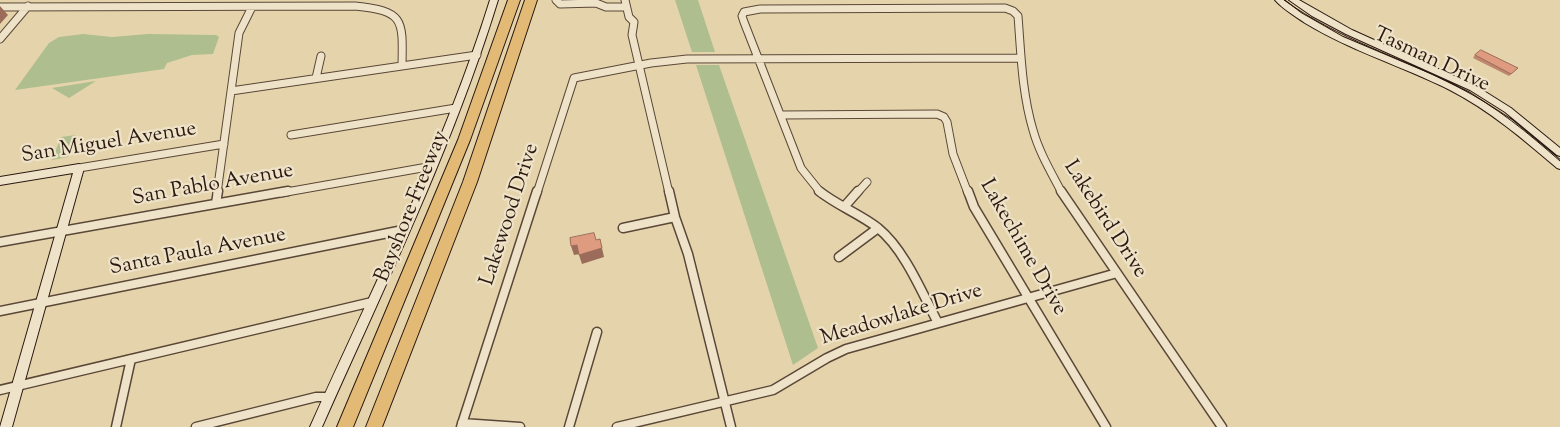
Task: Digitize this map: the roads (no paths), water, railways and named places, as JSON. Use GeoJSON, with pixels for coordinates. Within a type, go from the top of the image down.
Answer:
{"type":"FeatureCollection","features":[{"type":"Feature","properties":{"kind":"highway","name":"Bayshore Freeway"},"geometry":{"type":"LineString","coordinates":[[374,427],[470,182],[531,0]]}},
{"type":"Feature","properties":{"kind":"highway","name":"Bayshore Freeway"},"geometry":{"type":"LineString","coordinates":[[345,427],[464,140],[512,2]]}},
{"type":"Feature","properties":{"kind":"street"},"geometry":{"type":"LineString","coordinates":[[148,7],[152,0]]}},
{"type":"Feature","properties":{"kind":"street"},"geometry":{"type":"LineString","coordinates":[[316,427],[433,166],[476,54],[494,0]]}},
{"type":"Feature","properties":{"kind":"street"},"geometry":{"type":"LineString","coordinates":[[556,0],[560,4],[566,5],[596,3],[606,7],[625,3],[629,16],[634,22],[632,35],[675,218],[688,254],[731,427]]}},
{"type":"Feature","properties":{"kind":"street","name":"Tasman Drive"},"geometry":{"type":"LineString","coordinates":[[1279,0],[1330,33],[1452,87],[1476,100],[1514,126],[1560,165]]}},
{"type":"Feature","properties":{"kind":"street","name":"Tasman Drive"},"geometry":{"type":"LineString","coordinates":[[1293,0],[1340,28],[1474,88],[1514,114],[1560,153]]}},
{"type":"Feature","properties":{"kind":"street"},"geometry":{"type":"LineString","coordinates":[[0,39],[28,6]]}},
{"type":"Feature","properties":{"kind":"street"},"geometry":{"type":"LineString","coordinates":[[0,7],[355,6],[376,8],[391,13],[398,18],[403,28],[402,66]]}},
{"type":"Feature","properties":{"kind":"street"},"geometry":{"type":"LineString","coordinates":[[216,203],[239,33],[252,7]]}},
{"type":"Feature","properties":{"kind":"street","name":"Lakebird Drive"},"geometry":{"type":"LineString","coordinates":[[759,60],[742,16],[744,12],[750,10],[1004,8],[1013,11],[1018,16],[1021,58],[1030,118],[1044,158],[1062,193],[1222,427]]}},
{"type":"Feature","properties":{"kind":"street"},"geometry":{"type":"LineString","coordinates":[[231,91],[476,54]]}},
{"type":"Feature","properties":{"kind":"street"},"geometry":{"type":"LineString","coordinates":[[316,78],[321,56]]}},
{"type":"Feature","properties":{"kind":"street"},"geometry":{"type":"LineString","coordinates":[[640,65],[687,59],[1021,58]]}},
{"type":"Feature","properties":{"kind":"street"},"geometry":{"type":"LineString","coordinates":[[759,60],[801,168],[830,200],[878,228],[895,244],[938,324]]}},
{"type":"Feature","properties":{"kind":"street","name":"Lakewood Drive"},"geometry":{"type":"LineString","coordinates":[[461,425],[574,78],[640,65]]}},
{"type":"Feature","properties":{"kind":"street"},"geometry":{"type":"LineString","coordinates":[[291,135],[456,108]]}},
{"type":"Feature","properties":{"kind":"street","name":"Lakechime Drive"},"geometry":{"type":"LineString","coordinates":[[781,115],[937,114],[944,117],[947,122],[954,154],[974,207],[1106,427]]}},
{"type":"Feature","properties":{"kind":"street","name":"San Miguel Avenue"},"geometry":{"type":"LineString","coordinates":[[0,181],[224,144]]}},
{"type":"Feature","properties":{"kind":"street","name":"San Pablo Avenue"},"geometry":{"type":"LineString","coordinates":[[0,242],[433,166]]}},
{"type":"Feature","properties":{"kind":"street"},"geometry":{"type":"LineString","coordinates":[[6,427],[43,302],[79,168]]}},
{"type":"Feature","properties":{"kind":"street"},"geometry":{"type":"LineString","coordinates":[[844,207],[867,182]]}},
{"type":"Feature","properties":{"kind":"street"},"geometry":{"type":"LineString","coordinates":[[623,228],[675,218]]}},
{"type":"Feature","properties":{"kind":"street"},"geometry":{"type":"LineString","coordinates":[[839,257],[878,228]]}},
{"type":"Feature","properties":{"kind":"street","name":"Santa Paula Avenue"},"geometry":{"type":"LineString","coordinates":[[0,310],[403,230]]}},
{"type":"Feature","properties":{"kind":"street","name":"Meadowlake Drive"},"geometry":{"type":"LineString","coordinates":[[617,427],[773,390],[791,381],[818,362],[846,349],[1117,273]]}},
{"type":"Feature","properties":{"kind":"street"},"geometry":{"type":"LineString","coordinates":[[0,390],[372,302]]}},
{"type":"Feature","properties":{"kind":"street"},"geometry":{"type":"LineString","coordinates":[[569,427],[597,332]]}},
{"type":"Feature","properties":{"kind":"street"},"geometry":{"type":"LineString","coordinates":[[116,427],[131,359]]}},
{"type":"Feature","properties":{"kind":"street"},"geometry":{"type":"LineString","coordinates":[[196,427],[316,397],[329,397]]}},
{"type":"Feature","properties":{"kind":"street"},"geometry":{"type":"LineString","coordinates":[[461,425],[520,427]]}},
{"type":"Feature","properties":{"kind":"tram line"},"geometry":{"type":"LineString","coordinates":[[1284,0],[1347,37],[1472,94],[1536,140],[1560,161]]}}]}
